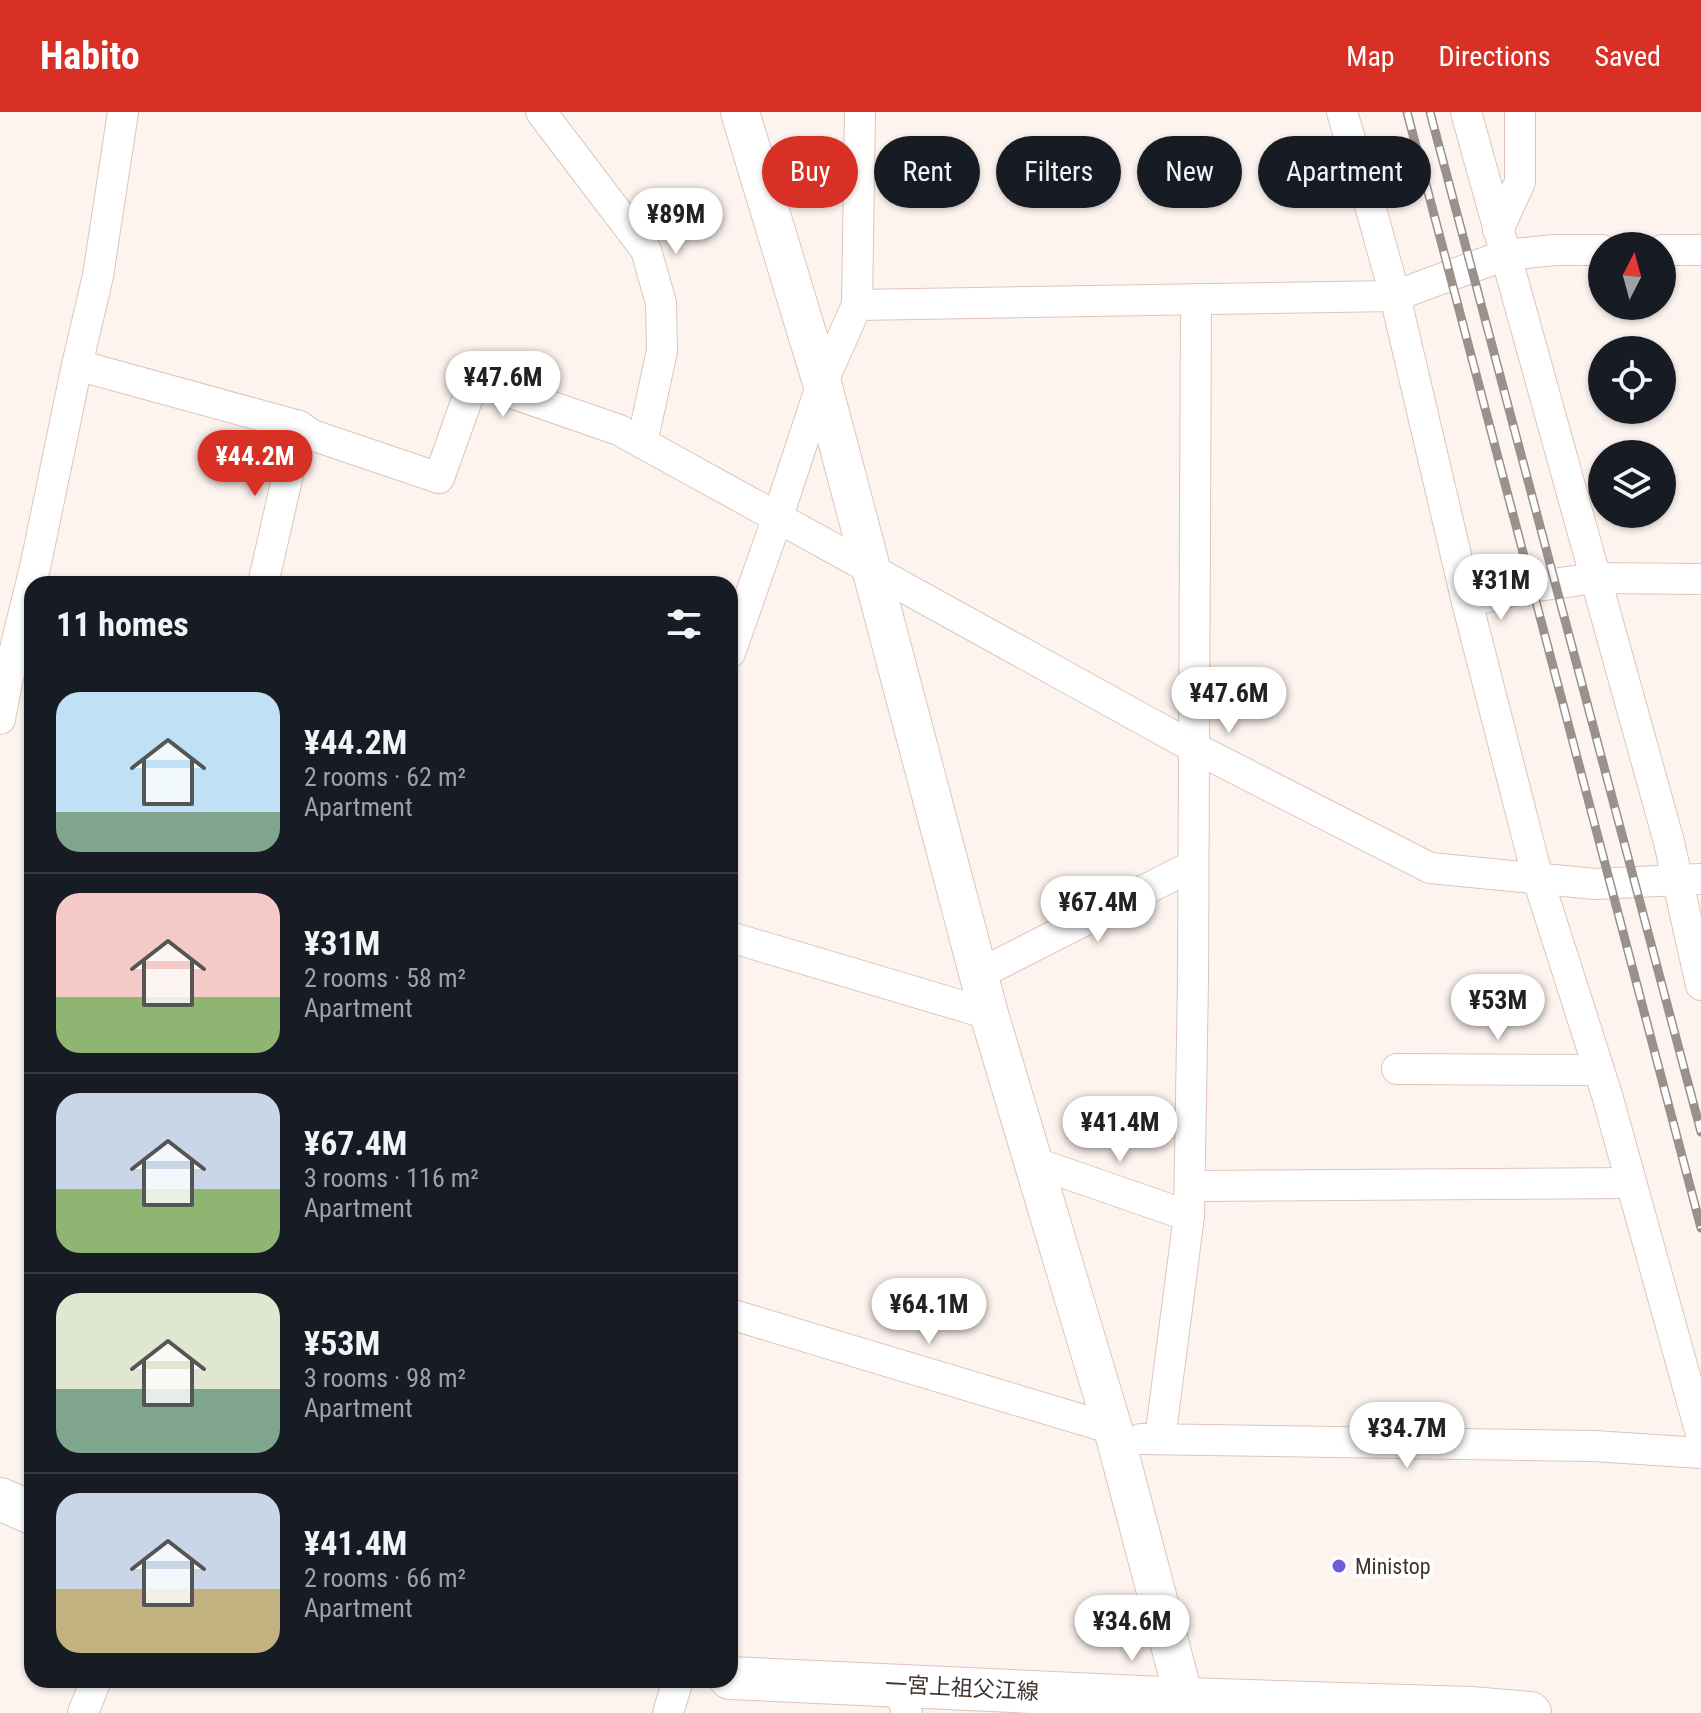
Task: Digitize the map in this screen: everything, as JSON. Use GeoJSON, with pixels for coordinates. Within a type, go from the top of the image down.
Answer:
{"type":"FeatureCollection","features":[{"type":"Feature","properties":{"kind":"main road"},"geometry":{"type":"LineString","coordinates":[[0,1499],[24,1510]]}},
{"type":"Feature","properties":{"kind":"main road","name":"一宮上祖父江線"},"geometry":{"type":"LineString","coordinates":[[738,1679],[903,1699],[1530,1713]]}},
{"type":"Feature","properties":{"kind":"street"},"geometry":{"type":"LineString","coordinates":[[34,576],[98,276],[123,112]]}},
{"type":"Feature","properties":{"kind":"street"},"geometry":{"type":"LineString","coordinates":[[541,112],[646,250],[661,303],[662,351],[642,443]]}},
{"type":"Feature","properties":{"kind":"street"},"geometry":{"type":"LineString","coordinates":[[740,112],[822,383],[989,1014],[1114,1434],[1186,1706]]}},
{"type":"Feature","properties":{"kind":"street"},"geometry":{"type":"LineString","coordinates":[[738,630],[822,383],[857,305],[860,112]]}},
{"type":"Feature","properties":{"kind":"street"},"geometry":{"type":"LineString","coordinates":[[1342,112],[1395,296],[1467,602],[1538,879],[1599,1070],[1701,1434]]}},
{"type":"Feature","properties":{"kind":"street"},"geometry":{"type":"LineString","coordinates":[[1466,112],[1669,842],[1689,879],[1701,985]]}},
{"type":"Feature","properties":{"kind":"street"},"geometry":{"type":"LineString","coordinates":[[1502,243],[1520,182],[1520,112]]}},
{"type":"Feature","properties":{"kind":"street"},"geometry":{"type":"LineString","coordinates":[[857,305],[1395,296],[1502,243],[1554,250],[1588,250]]}},
{"type":"Feature","properties":{"kind":"street"},"geometry":{"type":"LineString","coordinates":[[1676,250],[1701,250]]}},
{"type":"Feature","properties":{"kind":"street"},"geometry":{"type":"LineString","coordinates":[[1160,1439],[1189,1216],[1190,1186],[1196,299]]}},
{"type":"Feature","properties":{"kind":"street"},"geometry":{"type":"LineString","coordinates":[[77,365],[299,426],[312,435],[439,478],[474,380],[619,430],[1193,747],[1430,868],[1595,884],[1689,879]]}},
{"type":"Feature","properties":{"kind":"street"},"geometry":{"type":"LineString","coordinates":[[265,576],[299,426]]}},
{"type":"Feature","properties":{"kind":"street"},"geometry":{"type":"LineString","coordinates":[[1467,602],[1523,588],[1596,578],[1701,579]]}},
{"type":"Feature","properties":{"kind":"street"},"geometry":{"type":"LineString","coordinates":[[0,719],[20,687],[24,656]]}},
{"type":"Feature","properties":{"kind":"street"},"geometry":{"type":"LineString","coordinates":[[979,974],[1192,866]]}},
{"type":"Feature","properties":{"kind":"street"},"geometry":{"type":"LineString","coordinates":[[738,939],[989,1014]]}},
{"type":"Feature","properties":{"kind":"street"},"geometry":{"type":"LineString","coordinates":[[1397,1069],[1599,1070]]}},
{"type":"Feature","properties":{"kind":"street"},"geometry":{"type":"LineString","coordinates":[[1033,1162],[1189,1216]]}},
{"type":"Feature","properties":{"kind":"street"},"geometry":{"type":"LineString","coordinates":[[1190,1186],[1631,1183]]}},
{"type":"Feature","properties":{"kind":"street"},"geometry":{"type":"LineString","coordinates":[[738,1316],[1114,1434],[1160,1439],[1594,1446],[1701,1453]]}},
{"type":"Feature","properties":{"kind":"street"},"geometry":{"type":"LineString","coordinates":[[83,1713],[93,1688]]}},
{"type":"Feature","properties":{"kind":"street"},"geometry":{"type":"LineString","coordinates":[[668,1713],[676,1688]]}},
{"type":"Feature","properties":{"kind":"railway"},"geometry":{"type":"LineString","coordinates":[[1407,112],[1701,1228]]}},
{"type":"Feature","properties":{"kind":"railway"},"geometry":{"type":"LineString","coordinates":[[1430,112],[1701,1132]]}},
{"type":"Feature","properties":{"kind":"place","name":"Ministop"},"geometry":{"type":"Point","coordinates":[1339,1566]}}]}
